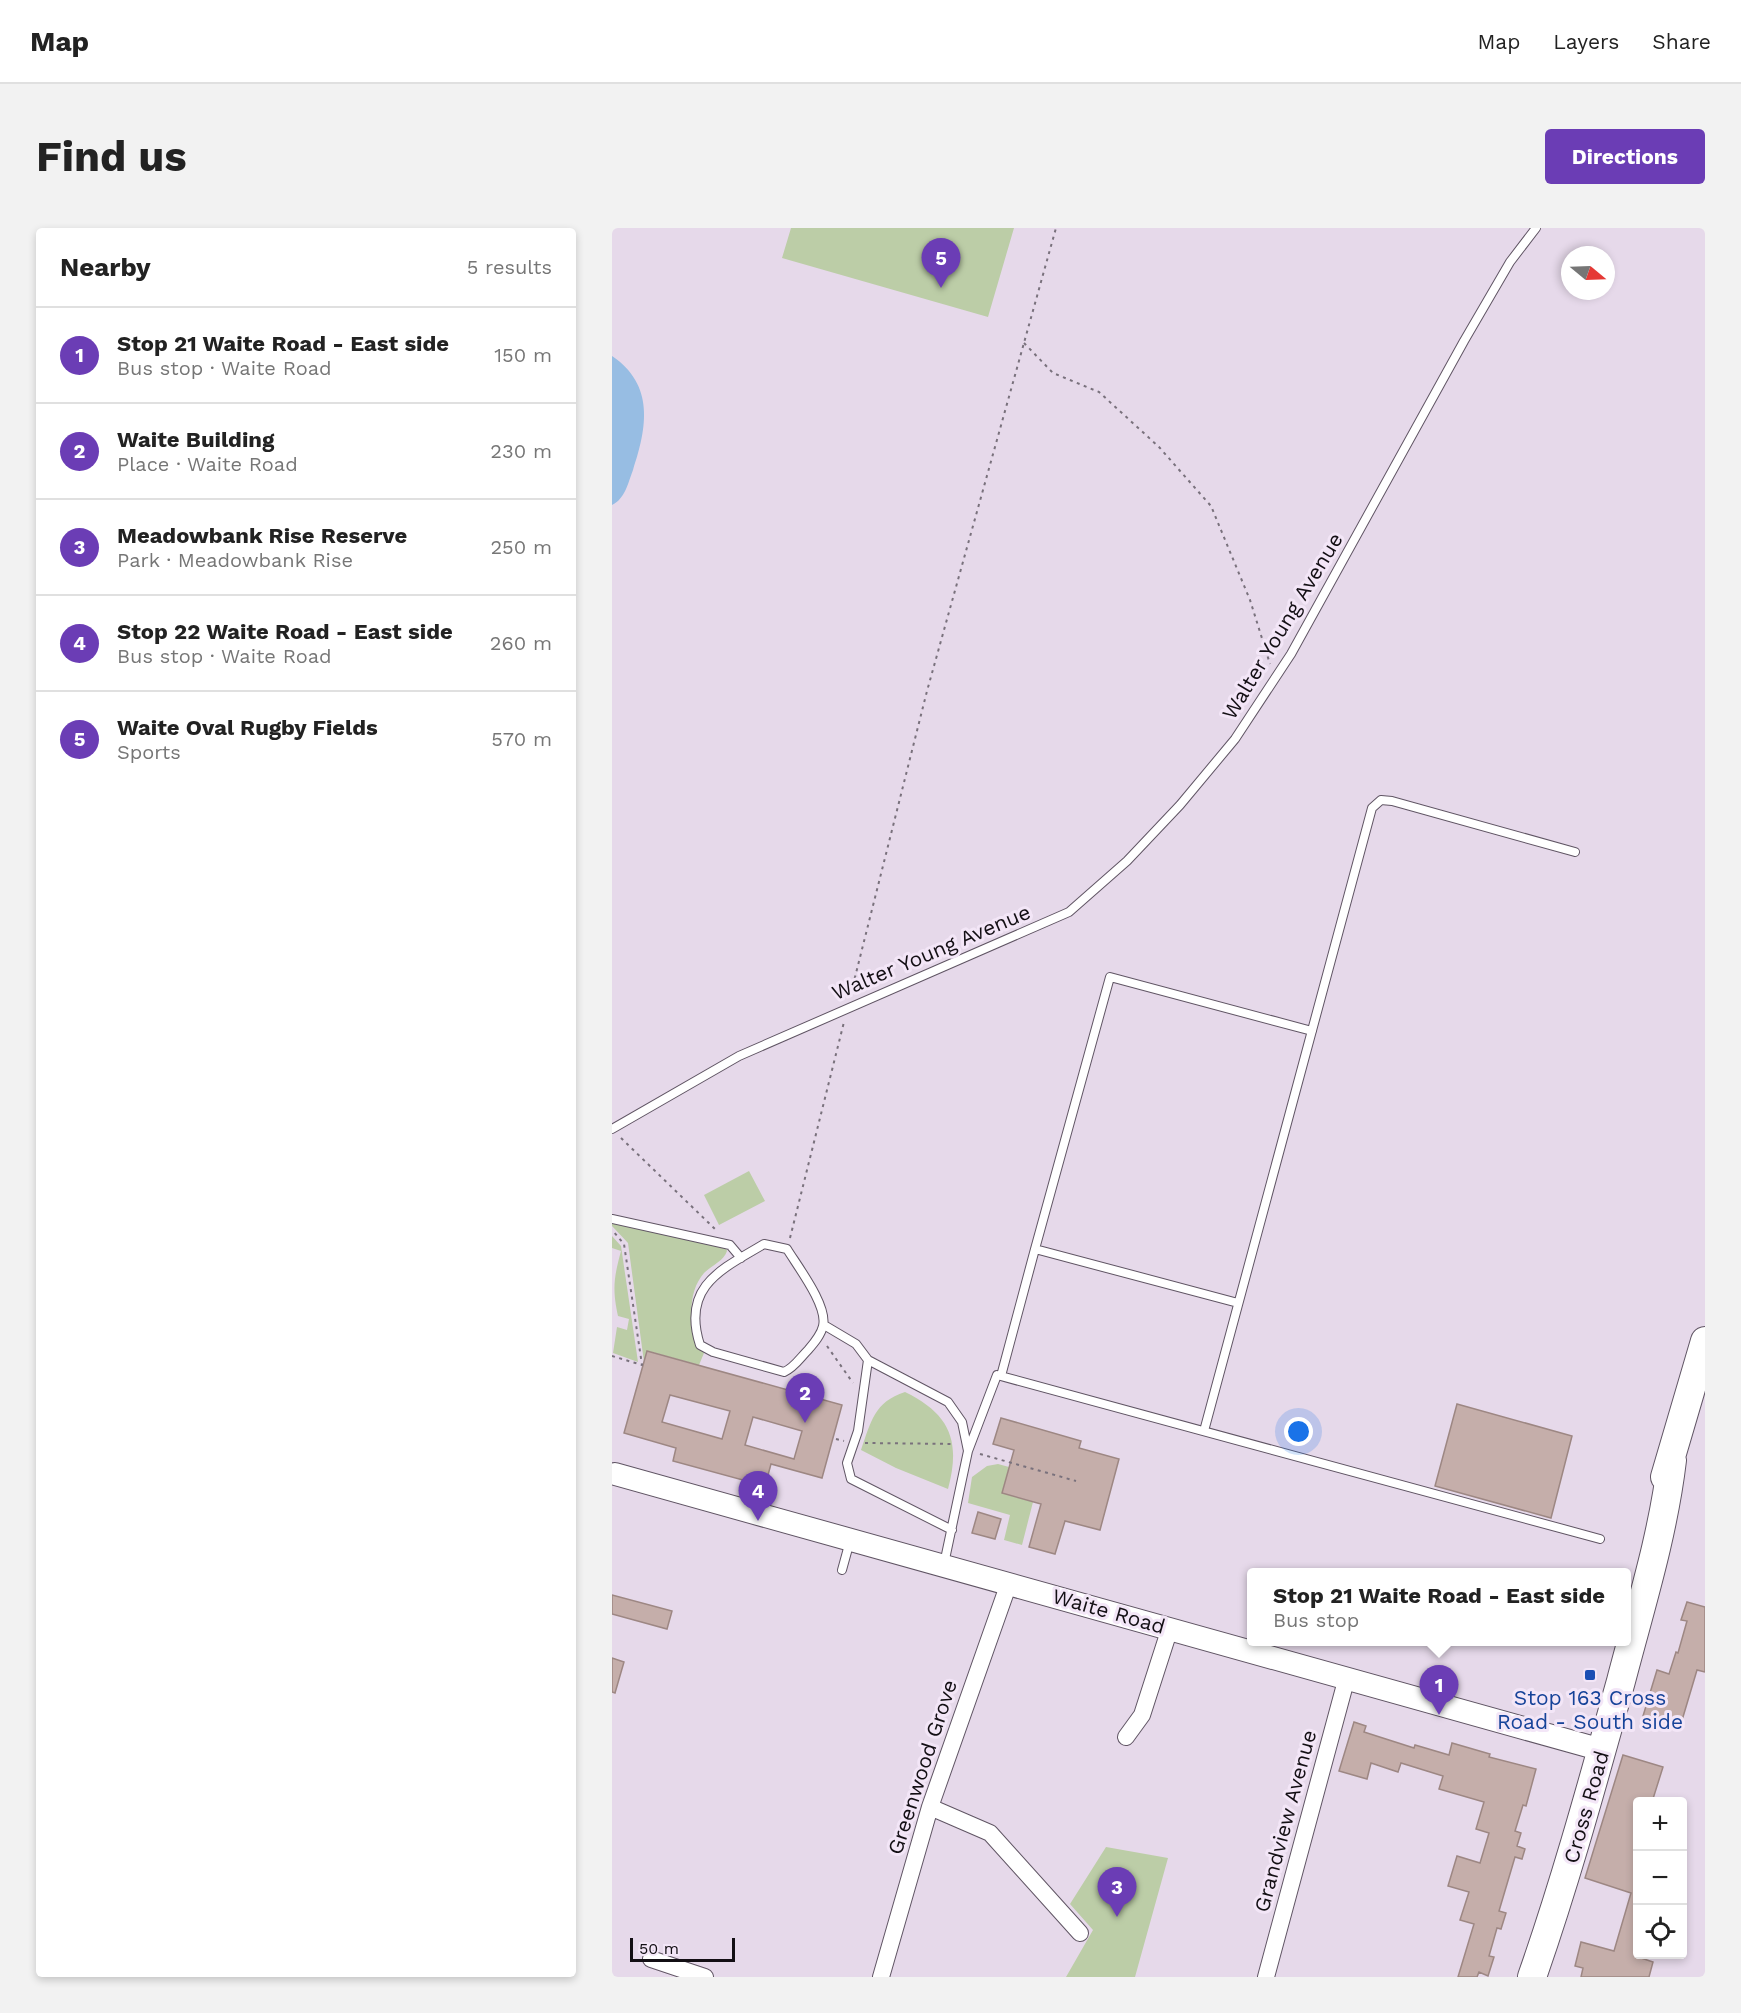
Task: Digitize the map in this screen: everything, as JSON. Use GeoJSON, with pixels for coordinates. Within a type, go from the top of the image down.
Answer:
{"type":"FeatureCollection","features":[{"type":"Feature","properties":{"kind":"highway","name":"Cross Road"},"geometry":{"type":"LineString","coordinates":[[1631,1579],[1650,1515],[1672,1460],[1701,1373],[1705,1341]]}},
{"type":"Feature","properties":{"kind":"highway","name":"Cross Road"},"geometry":{"type":"LineString","coordinates":[[1631,1631],[1652,1567],[1668,1496],[1672,1460]]}},
{"type":"Feature","properties":{"kind":"highway","name":"Cross Road"},"geometry":{"type":"LineString","coordinates":[[1531,1977],[1562,1891],[1613,1646]]}},
{"type":"Feature","properties":{"kind":"highway","name":"Cross Road"},"geometry":{"type":"LineString","coordinates":[[1593,1747],[1626,1646]]}},
{"type":"Feature","properties":{"kind":"street","name":"Waite Road"},"geometry":{"type":"LineString","coordinates":[[613,1471],[1593,1747]]}},
{"type":"Feature","properties":{"kind":"street","name":"Greenwood Grove"},"geometry":{"type":"LineString","coordinates":[[885,1974],[930,1807],[1009,1583]]}},
{"type":"Feature","properties":{"kind":"street"},"geometry":{"type":"LineString","coordinates":[[1126,1737],[1142,1715],[1170,1628]]}},
{"type":"Feature","properties":{"kind":"street","name":"Grandview Avenue"},"geometry":{"type":"LineString","coordinates":[[1266,1977],[1347,1677]]}},
{"type":"Feature","properties":{"kind":"street"},"geometry":{"type":"LineString","coordinates":[[930,1807],[990,1833],[1080,1933]]}},
{"type":"Feature","properties":{"kind":"street"},"geometry":{"type":"LineString","coordinates":[[651,1959],[705,1977]]}},
{"type":"Feature","properties":{"kind":"lane","name":"Walter Young Avenue"},"geometry":{"type":"LineString","coordinates":[[612,1129],[739,1056],[1069,912],[1127,861],[1180,805],[1235,739],[1291,654],[1510,262],[1536,228]]}},
{"type":"Feature","properties":{"kind":"lane"},"geometry":{"type":"LineString","coordinates":[[1204,1431],[1372,808],[1381,800],[1575,852]]}},
{"type":"Feature","properties":{"kind":"lane"},"geometry":{"type":"LineString","coordinates":[[1001,1376],[1110,977],[1312,1031]]}},
{"type":"Feature","properties":{"kind":"lane"},"geometry":{"type":"LineString","coordinates":[[612,1220],[730,1245],[741,1258]]}},
{"type":"Feature","properties":{"kind":"lane"},"geometry":{"type":"LineString","coordinates":[[764,1244],[787,1249],[818,1300],[824,1325],[818,1338],[791,1370],[784,1372],[713,1352],[700,1345],[695,1322],[701,1291],[721,1269],[741,1258],[764,1244]]}},
{"type":"Feature","properties":{"kind":"lane"},"geometry":{"type":"LineString","coordinates":[[1035,1249],[1238,1304]]}},
{"type":"Feature","properties":{"kind":"lane"},"geometry":{"type":"LineString","coordinates":[[824,1325],[856,1344],[868,1360],[948,1402],[962,1422],[968,1447]]}},
{"type":"Feature","properties":{"kind":"lane"},"geometry":{"type":"LineString","coordinates":[[868,1360],[854,1443],[847,1463],[851,1479],[952,1530]]}},
{"type":"Feature","properties":{"kind":"lane"},"geometry":{"type":"LineString","coordinates":[[944,1565],[968,1447],[997,1374],[1600,1539]]}},
{"type":"Feature","properties":{"kind":"lane"},"geometry":{"type":"LineString","coordinates":[[842,1569],[850,1539]]}},
{"type":"Feature","properties":{"kind":"path"},"geometry":{"type":"LineString","coordinates":[[787,1249],[927,691],[1056,228]]}},
{"type":"Feature","properties":{"kind":"path"},"geometry":{"type":"LineString","coordinates":[[1024,344],[1053,373],[1100,392],[1159,447],[1211,506],[1250,600],[1267,648],[1274,680]]}},
{"type":"Feature","properties":{"kind":"path"},"geometry":{"type":"LineString","coordinates":[[621,1137],[730,1245]]}},
{"type":"Feature","properties":{"kind":"path"},"geometry":{"type":"LineString","coordinates":[[612,1230],[624,1244],[642,1365],[612,1356]]}},
{"type":"Feature","properties":{"kind":"path"},"geometry":{"type":"LineString","coordinates":[[821,1352],[827,1346],[855,1387]]}},
{"type":"Feature","properties":{"kind":"path"},"geometry":{"type":"LineString","coordinates":[[836,1439],[854,1443],[968,1447],[1076,1481]]}},
{"type":"Feature","properties":{"kind":"green space"},"geometry":{"type":"Polygon","coordinates":[[[791,228],[1014,228],[988,317],[782,258],[791,228]]]}},
{"type":"Feature","properties":{"kind":"green space"},"geometry":{"type":"Polygon","coordinates":[[[749,1171],[765,1201],[719,1225],[704,1195],[749,1171]]]}},
{"type":"Feature","properties":{"kind":"green space"},"geometry":{"type":"Polygon","coordinates":[[[612,1221],[725,1246],[727,1251],[721,1260],[704,1273],[694,1292],[693,1324],[704,1353],[699,1365],[648,1351],[644,1362],[628,1243],[612,1226],[612,1221]]]}},
{"type":"Feature","properties":{"kind":"green space"},"geometry":{"type":"Polygon","coordinates":[[[612,1236],[621,1246],[638,1362],[613,1353],[617,1327],[627,1330],[629,1319],[618,1316],[615,1283],[621,1251],[612,1248],[612,1236]]]}},
{"type":"Feature","properties":{"kind":"green space"},"geometry":{"type":"Polygon","coordinates":[[[905,1392],[933,1410],[948,1431],[953,1457],[948,1489],[896,1468],[861,1450],[871,1422],[880,1407],[886,1401],[905,1392]]]}},
{"type":"Feature","properties":{"kind":"green space"},"geometry":{"type":"Polygon","coordinates":[[[998,1464],[1009,1467],[1002,1493],[1033,1502],[1022,1545],[1004,1540],[1010,1515],[968,1503],[972,1477],[987,1466],[998,1464]]]}},
{"type":"Feature","properties":{"kind":"green space"},"geometry":{"type":"Polygon","coordinates":[[[1106,1847],[1168,1858],[1135,1977],[1066,1977],[1093,1930],[1070,1904],[1106,1847]]]}},
{"type":"Feature","properties":{"kind":"water"},"geometry":{"type":"Polygon","coordinates":[[[612,356],[626,368],[635,380],[644,408],[644,423],[642,439],[628,485],[620,499],[612,505],[612,356]]]}},
{"type":"Feature","properties":{"kind":"building"},"geometry":{"type":"Polygon","coordinates":[[[647,1351],[842,1405],[822,1478],[771,1464],[765,1486],[673,1461],[676,1448],[624,1433],[647,1351]],[[670,1395],[662,1422],[722,1439],[730,1411],[670,1395]],[[753,1417],[745,1445],[794,1459],[802,1431],[753,1417]]]}},
{"type":"Feature","properties":{"kind":"building"},"geometry":{"type":"Polygon","coordinates":[[[1457,1404],[1572,1436],[1551,1518],[1435,1486],[1457,1404]]]}},
{"type":"Feature","properties":{"kind":"building"},"geometry":{"type":"Polygon","coordinates":[[[1001,1418],[1081,1441],[1079,1448],[1119,1459],[1100,1530],[1065,1521],[1055,1554],[1029,1547],[1041,1504],[1002,1493],[1014,1450],[993,1444],[1001,1418]]]}},
{"type":"Feature","properties":{"kind":"building"},"geometry":{"type":"Polygon","coordinates":[[[978,1512],[1001,1519],[995,1539],[972,1533],[978,1512]]]}},
{"type":"Feature","properties":{"kind":"building"},"geometry":{"type":"Polygon","coordinates":[[[612,1595],[672,1611],[667,1629],[612,1614],[612,1595]]]}},
{"type":"Feature","properties":{"kind":"building"},"geometry":{"type":"Polygon","coordinates":[[[1687,1602],[1705,1607],[1705,1672],[1697,1670],[1680,1727],[1643,1716],[1657,1670],[1669,1674],[1676,1652],[1678,1653],[1687,1621],[1681,1620],[1687,1602]]]}},
{"type":"Feature","properties":{"kind":"building"},"geometry":{"type":"Polygon","coordinates":[[[612,1658],[624,1662],[615,1693],[612,1692],[612,1658]]]}},
{"type":"Feature","properties":{"kind":"building"},"geometry":{"type":"Polygon","coordinates":[[[1354,1722],[1366,1726],[1364,1732],[1414,1748],[1415,1745],[1449,1755],[1452,1743],[1490,1754],[1489,1757],[1536,1769],[1526,1806],[1523,1805],[1515,1831],[1521,1833],[1517,1846],[1525,1849],[1522,1859],[1515,1857],[1499,1911],[1506,1913],[1501,1929],[1497,1928],[1489,1956],[1494,1957],[1488,1976],[1479,1972],[1477,1977],[1458,1977],[1474,1924],[1460,1920],[1469,1892],[1448,1886],[1457,1856],[1480,1863],[1489,1833],[1476,1829],[1484,1802],[1439,1789],[1443,1776],[1401,1763],[1398,1772],[1371,1763],[1367,1779],[1339,1771],[1354,1722]]]}},
{"type":"Feature","properties":{"kind":"building"},"geometry":{"type":"Polygon","coordinates":[[[1623,1755],[1663,1767],[1654,1797],[1633,1797],[1633,1959],[1653,1962],[1649,1977],[1581,1977],[1583,1968],[1575,1966],[1581,1942],[1614,1951],[1631,1893],[1585,1878],[1623,1755]]]}},
{"type":"Feature","properties":{"kind":"place","name":"Waite Oval Rugby Fields"},"geometry":{"type":"Point","coordinates":[941,288]}},
{"type":"Feature","properties":{"kind":"place","name":"Waite Building"},"geometry":{"type":"Point","coordinates":[805,1423]}},
{"type":"Feature","properties":{"kind":"place","name":"Stop 22 Waite Road - East side"},"geometry":{"type":"Point","coordinates":[758,1521]}},
{"type":"Feature","properties":{"kind":"place","name":"Stop 163 Cross Road - South side"},"geometry":{"type":"Point","coordinates":[1590,1675]}},
{"type":"Feature","properties":{"kind":"place","name":"Stop 21 Waite Road - East side"},"geometry":{"type":"Point","coordinates":[1439,1715]}},
{"type":"Feature","properties":{"kind":"place","name":"Meadowbank Rise Reserve"},"geometry":{"type":"Point","coordinates":[1117,1917]}}]}
